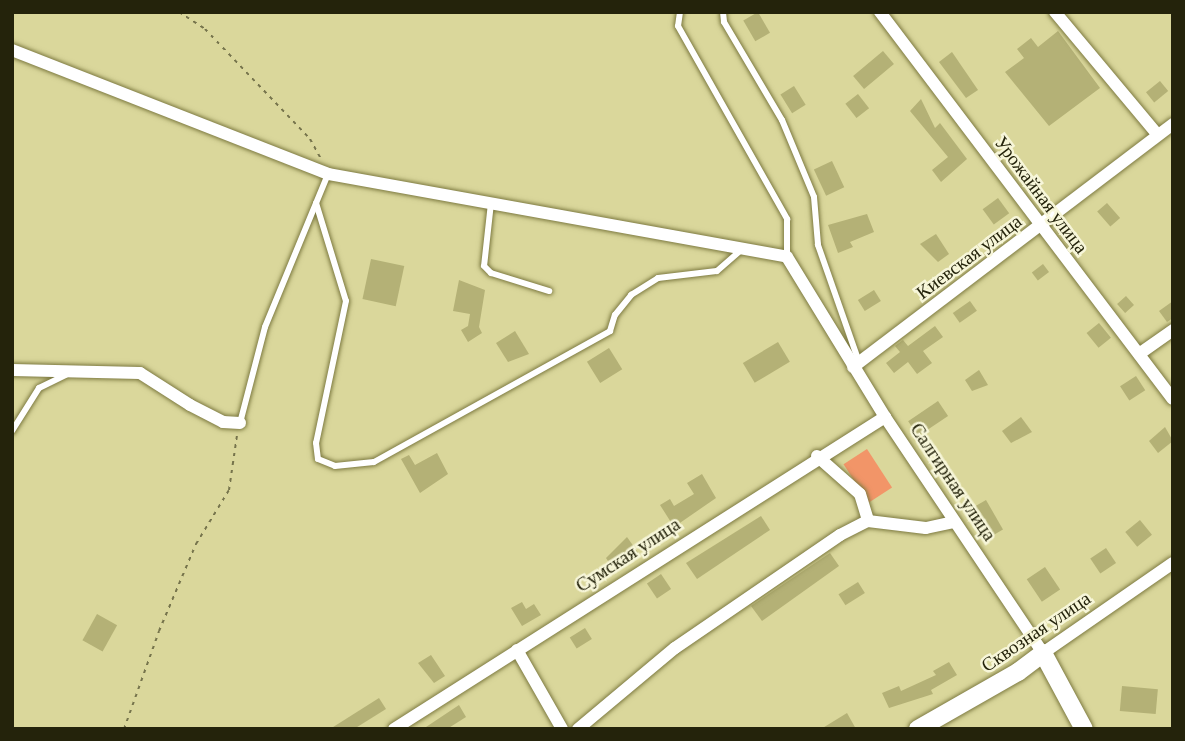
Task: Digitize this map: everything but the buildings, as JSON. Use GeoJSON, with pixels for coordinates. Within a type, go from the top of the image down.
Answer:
{"type":"FeatureCollection","features":[{"type":"Feature","properties":{"kind":"main road","name":"Сквозная улица"},"geometry":{"type":"LineString","coordinates":[[918,729],[1018,672],[1043,653]]}},
{"type":"Feature","properties":{"kind":"main road","name":"Салгирная улица"},"geometry":{"type":"LineString","coordinates":[[1043,653],[1084,729]]}},
{"type":"Feature","properties":{"kind":"street","name":"Урожайная улица"},"geometry":{"type":"LineString","coordinates":[[880,12],[1040,228],[1173,399]]}},
{"type":"Feature","properties":{"kind":"street"},"geometry":{"type":"LineString","coordinates":[[1055,12],[1158,135]]}},
{"type":"Feature","properties":{"kind":"street"},"geometry":{"type":"LineString","coordinates":[[12,50],[328,174],[787,257]]}},
{"type":"Feature","properties":{"kind":"street","name":"Киевская улица"},"geometry":{"type":"LineString","coordinates":[[856,365],[1040,228],[1173,124]]}},
{"type":"Feature","properties":{"kind":"street","name":"Салгирная улица"},"geometry":{"type":"LineString","coordinates":[[787,257],[856,365],[885,417],[1043,653]]}},
{"type":"Feature","properties":{"kind":"street"},"geometry":{"type":"LineString","coordinates":[[1139,354],[1173,330]]}},
{"type":"Feature","properties":{"kind":"street"},"geometry":{"type":"LineString","coordinates":[[12,370],[66,375],[140,373],[223,422],[240,423]]}},
{"type":"Feature","properties":{"kind":"street","name":"Сумская улица"},"geometry":{"type":"LineString","coordinates":[[394,729],[817,457],[885,417]]}},
{"type":"Feature","properties":{"kind":"street"},"geometry":{"type":"LineString","coordinates":[[817,457],[860,495],[868,521]]}},
{"type":"Feature","properties":{"kind":"street"},"geometry":{"type":"LineString","coordinates":[[578,729],[675,648],[840,535],[868,521],[926,528],[954,522]]}},
{"type":"Feature","properties":{"kind":"street","name":"Сквозная улица"},"geometry":{"type":"LineString","coordinates":[[1043,653],[1173,563]]}},
{"type":"Feature","properties":{"kind":"street"},"geometry":{"type":"LineString","coordinates":[[517,650],[562,729]]}},
{"type":"Feature","properties":{"kind":"lane"},"geometry":{"type":"LineString","coordinates":[[680,12],[678,26],[787,219],[787,257]]}},
{"type":"Feature","properties":{"kind":"lane"},"geometry":{"type":"LineString","coordinates":[[723,12],[724,22],[782,120],[814,197],[818,245],[856,365]]}},
{"type":"Feature","properties":{"kind":"lane"},"geometry":{"type":"LineString","coordinates":[[240,423],[265,327],[328,174]]}},
{"type":"Feature","properties":{"kind":"lane"},"geometry":{"type":"LineString","coordinates":[[491,203],[484,266],[491,273],[549,291]]}},
{"type":"Feature","properties":{"kind":"lane"},"geometry":{"type":"LineString","coordinates":[[316,204],[346,301],[316,443],[318,459],[335,466],[374,462],[610,331],[615,315],[631,295],[658,278],[717,271],[742,249]]}},
{"type":"Feature","properties":{"kind":"lane"},"geometry":{"type":"LineString","coordinates":[[12,431],[39,388],[66,375]]}},
{"type":"Feature","properties":{"kind":"path"},"geometry":{"type":"LineString","coordinates":[[179,12],[205,29],[310,139],[328,174]]}},
{"type":"Feature","properties":{"kind":"path"},"geometry":{"type":"LineString","coordinates":[[124,729],[191,556],[229,490],[240,423]]}},
{"type":"Feature","properties":{"kind":"shaded area"},"geometry":{"type":"Polygon","coordinates":[[[867,449],[892,488],[869,503],[844,464],[867,449]]]}}]}
